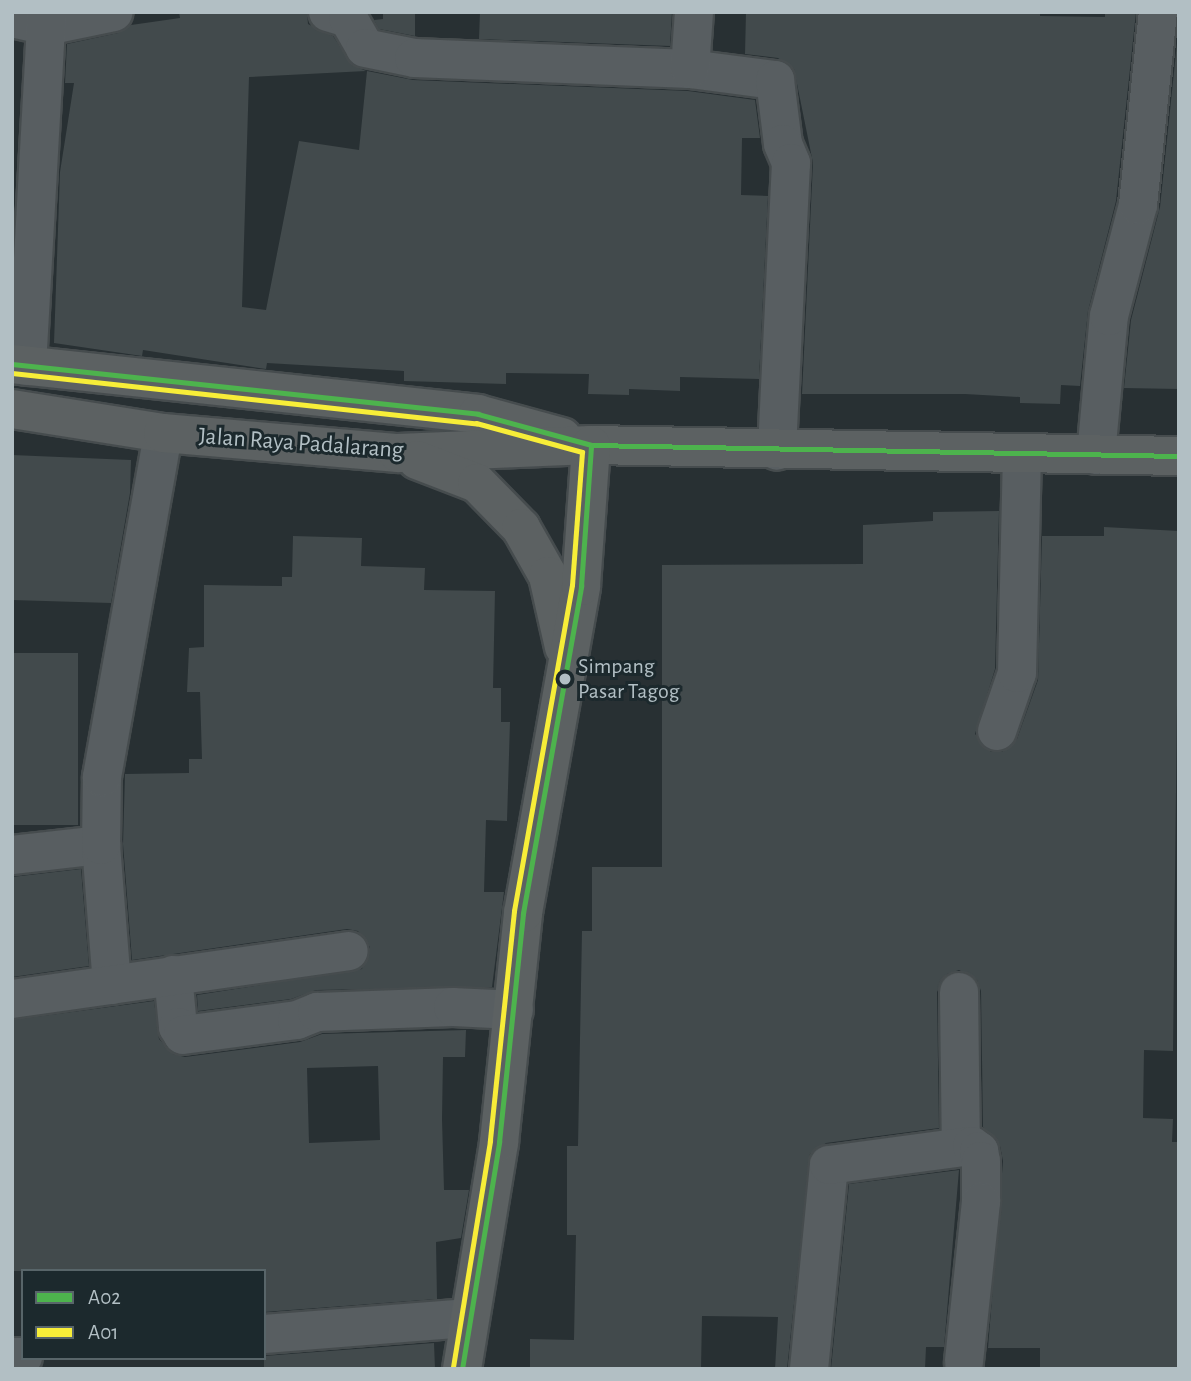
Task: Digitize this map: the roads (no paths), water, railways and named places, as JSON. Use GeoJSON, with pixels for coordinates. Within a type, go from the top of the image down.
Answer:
{"type":"FeatureCollection","features":[{"type":"Feature","properties":{"kind":"highway","name":"Jalan Raya Padalarang"},"geometry":{"type":"LineString","coordinates":[[20,365],[478,414],[591,445]]}},
{"type":"Feature","properties":{"kind":"highway","name":"Jalan Raya Padalarang"},"geometry":{"type":"LineString","coordinates":[[12,409],[163,433],[398,453],[591,445],[777,451],[1179,456]]}},
{"type":"Feature","properties":{"kind":"highway"},"geometry":{"type":"LineString","coordinates":[[462,1369],[499,1142],[523,913],[569,666],[586,537],[591,445]]}},
{"type":"Feature","properties":{"kind":"highway"},"geometry":{"type":"LineString","coordinates":[[398,453],[477,483],[521,528],[548,576],[569,666]]}},
{"type":"Feature","properties":{"kind":"street"},"geometry":{"type":"LineString","coordinates":[[20,365],[36,19],[114,12]]}},
{"type":"Feature","properties":{"kind":"street"},"geometry":{"type":"LineString","coordinates":[[328,12],[348,19],[365,48],[414,58],[691,69],[775,80],[783,144],[790,163],[777,451]]}},
{"type":"Feature","properties":{"kind":"street"},"geometry":{"type":"LineString","coordinates":[[691,69],[694,12]]}},
{"type":"Feature","properties":{"kind":"street"},"geometry":{"type":"LineString","coordinates":[[1097,455],[1109,316],[1138,205],[1158,12]]}},
{"type":"Feature","properties":{"kind":"street"},"geometry":{"type":"LineString","coordinates":[[112,985],[102,845],[102,777],[163,433]]}},
{"type":"Feature","properties":{"kind":"street"},"geometry":{"type":"LineString","coordinates":[[997,731],[1017,673],[1022,454]]}},
{"type":"Feature","properties":{"kind":"street"},"geometry":{"type":"LineString","coordinates":[[12,855],[102,845]]}},
{"type":"Feature","properties":{"kind":"street"},"geometry":{"type":"LineString","coordinates":[[12,999],[349,951]]}},
{"type":"Feature","properties":{"kind":"street"},"geometry":{"type":"LineString","coordinates":[[173,975],[178,1027],[183,1035],[297,1020],[317,1012],[453,1007],[514,1010]]}},
{"type":"Feature","properties":{"kind":"street"},"geometry":{"type":"LineString","coordinates":[[959,992],[961,1146]]}},
{"type":"Feature","properties":{"kind":"street"},"geometry":{"type":"LineString","coordinates":[[809,1369],[829,1165],[961,1146],[979,1151],[981,1161],[964,1366]]}},
{"type":"Feature","properties":{"kind":"street"},"geometry":{"type":"LineString","coordinates":[[266,1334],[469,1318]]}},
{"type":"Feature","properties":{"kind":"place","name":"Simpang Pasar Tagog"},"geometry":{"type":"Point","coordinates":[565,679]}}]}
